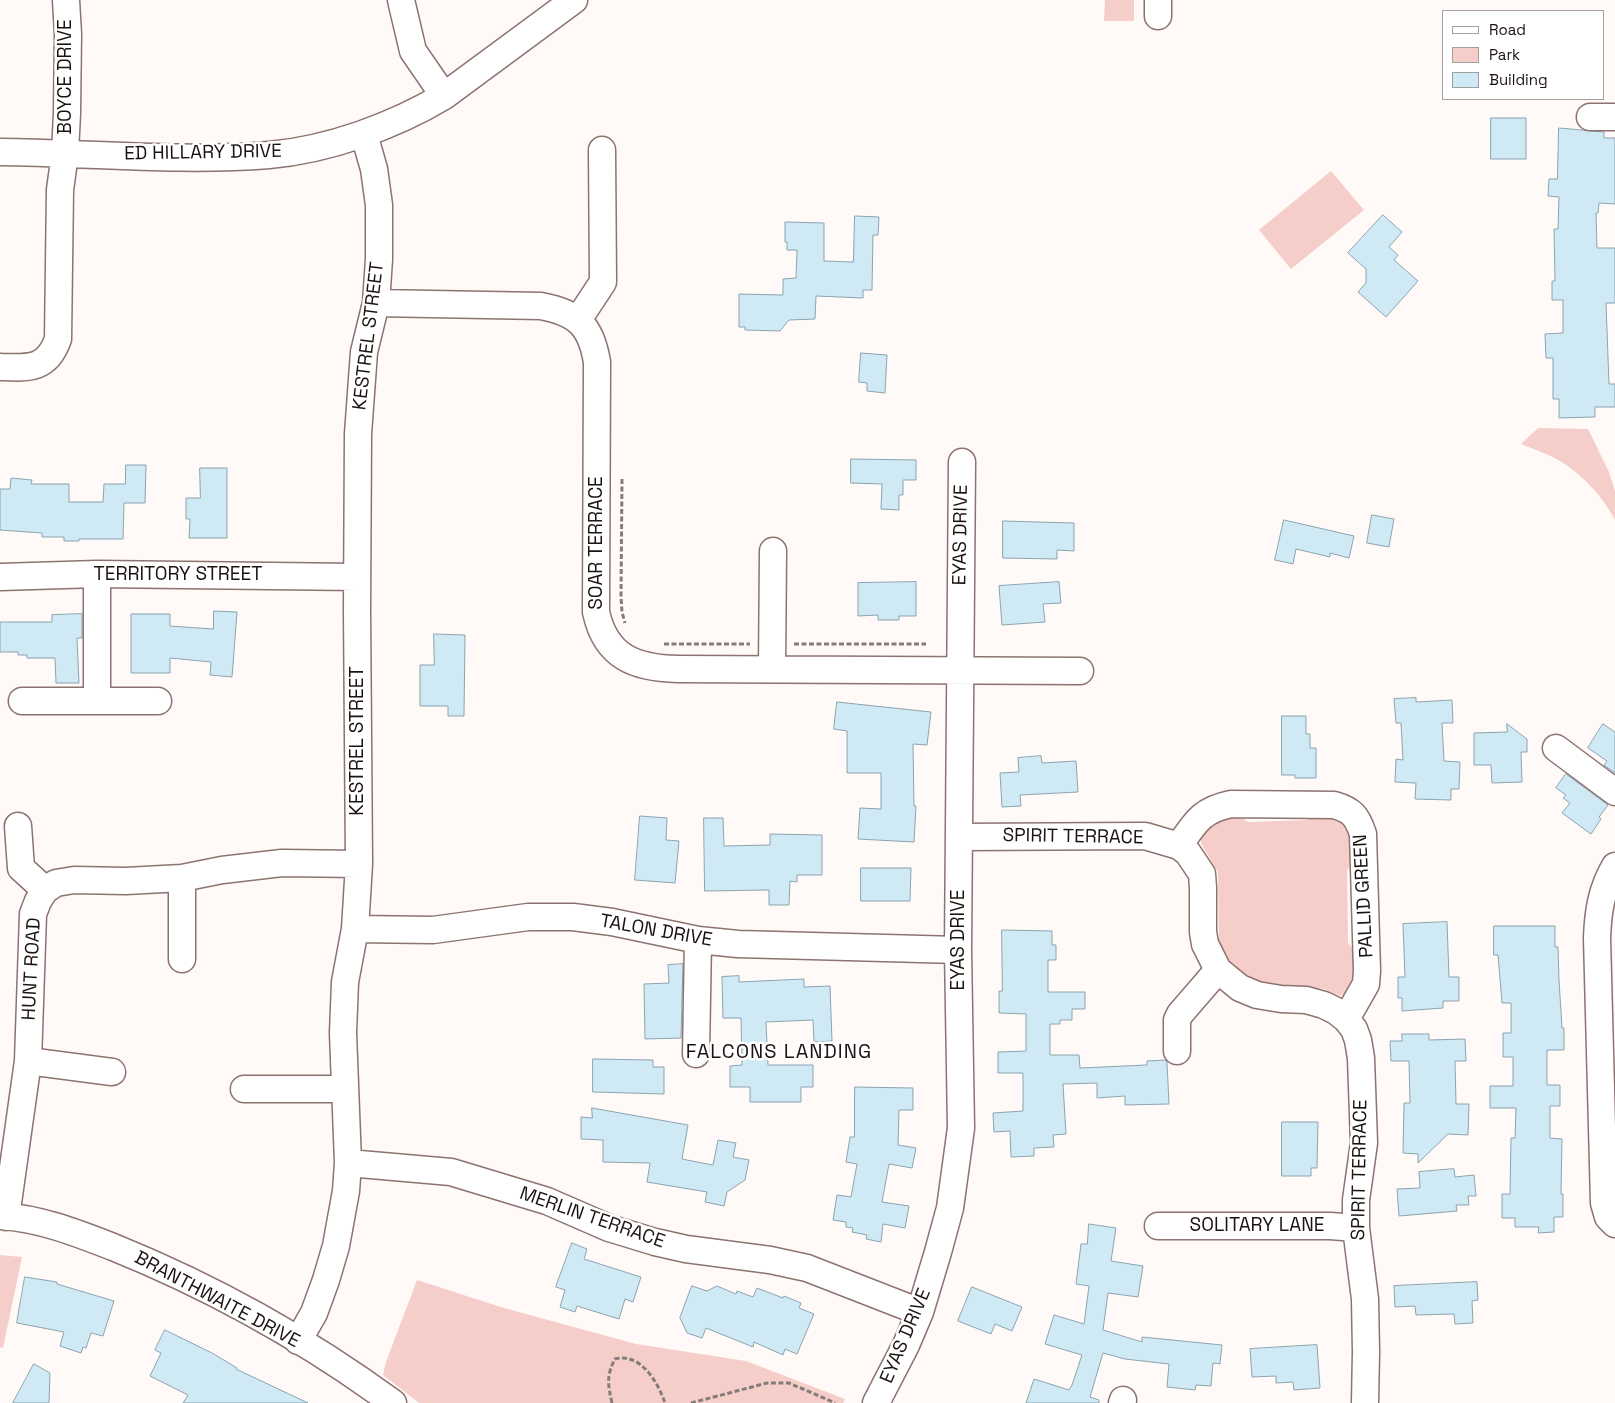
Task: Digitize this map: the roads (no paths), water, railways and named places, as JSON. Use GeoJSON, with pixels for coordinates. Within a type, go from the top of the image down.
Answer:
{"type":"FeatureCollection","features":[{"type":"Feature","properties":{"kind":"street","name":"BOYCE DRIVE"},"geometry":{"type":"LineString","coordinates":[[0,367],[29,368],[43,363],[53,352],[58,339],[60,190],[65,153],[68,34],[66,0]]}},
{"type":"Feature","properties":{"kind":"street"},"geometry":{"type":"LineString","coordinates":[[401,0],[413,52],[444,96]]}},
{"type":"Feature","properties":{"kind":"street","name":"ED HILLARY DRIVE"},"geometry":{"type":"LineString","coordinates":[[0,152],[155,156],[271,155],[318,146],[364,134],[413,113],[444,96],[574,0]]}},
{"type":"Feature","properties":{"kind":"street","name":"KESTREL STREET"},"geometry":{"type":"LineString","coordinates":[[298,1341],[314,1313],[336,1246],[346,1191],[348,1163],[343,1033],[345,982],[355,929],[359,864],[358,434],[361,373],[376,302],[379,259],[379,205],[374,169],[364,134]]}},
{"type":"Feature","properties":{"kind":"street"},"geometry":{"type":"LineString","coordinates":[[376,302],[542,306],[567,313],[578,320],[603,282],[602,150]]}},
{"type":"Feature","properties":{"kind":"street","name":"SOAR TERRACE"},"geometry":{"type":"LineString","coordinates":[[578,320],[588,332],[594,344],[597,362],[596,612],[600,630],[610,644],[622,655],[637,664],[678,670],[772,656],[961,671],[1080,671]]}},
{"type":"Feature","properties":{"kind":"street","name":"EYAS DRIVE"},"geometry":{"type":"LineString","coordinates":[[876,1403],[906,1345],[920,1312],[950,1208],[961,1128],[958,950],[962,462]]}},
{"type":"Feature","properties":{"kind":"street"},"geometry":{"type":"LineString","coordinates":[[772,656],[773,551]]}},
{"type":"Feature","properties":{"kind":"street"},"geometry":{"type":"LineString","coordinates":[[96,701],[97,574]]}},
{"type":"Feature","properties":{"kind":"street","name":"TERRITORY STREET"},"geometry":{"type":"LineString","coordinates":[[0,576],[97,574],[357,576]]}},
{"type":"Feature","properties":{"kind":"street"},"geometry":{"type":"LineString","coordinates":[[22,701],[158,701]]}},
{"type":"Feature","properties":{"kind":"street"},"geometry":{"type":"LineString","coordinates":[[1556,748],[1615,792]]}},
{"type":"Feature","properties":{"kind":"street","name":"PALLID GREEN"},"geometry":{"type":"LineString","coordinates":[[1179,846],[1197,820],[1206,812],[1218,806],[1231,804],[1334,804],[1354,814],[1363,834],[1367,971],[1366,984],[1346,1019]]}},
{"type":"Feature","properties":{"kind":"street"},"geometry":{"type":"LineString","coordinates":[[18,826],[21,868],[44,890],[56,883],[74,880],[126,881],[182,878],[222,870],[282,863],[359,864]]}},
{"type":"Feature","properties":{"kind":"street","name":"SPIRIT TERRACE"},"geometry":{"type":"LineString","coordinates":[[959,837],[1145,836],[1179,846],[1188,853],[1202,874],[1204,888],[1203,932],[1205,944],[1218,970],[1240,988],[1257,995],[1281,1000],[1306,1000],[1324,1005],[1336,1011],[1354,1029],[1361,1058],[1364,1143],[1356,1200],[1356,1228],[1365,1299],[1365,1403]]}},
{"type":"Feature","properties":{"kind":"street"},"geometry":{"type":"LineString","coordinates":[[1615,866],[1601,897],[1598,910],[1598,938],[1604,1203],[1608,1217],[1615,1224]]}},
{"type":"Feature","properties":{"kind":"street"},"geometry":{"type":"LineString","coordinates":[[182,878],[182,959]]}},
{"type":"Feature","properties":{"kind":"street","name":"HUNT ROAD"},"geometry":{"type":"LineString","coordinates":[[3,1217],[28,1061],[33,914],[44,890]]}},
{"type":"Feature","properties":{"kind":"street","name":"TALON DRIVE"},"geometry":{"type":"LineString","coordinates":[[355,929],[433,930],[528,917],[573,917],[612,922],[698,940],[748,945],[958,950]]}},
{"type":"Feature","properties":{"kind":"street"},"geometry":{"type":"LineString","coordinates":[[696,1054],[698,940]]}},
{"type":"Feature","properties":{"kind":"street"},"geometry":{"type":"LineString","coordinates":[[1177,1051],[1177,1020],[1180,1014],[1218,970]]}},
{"type":"Feature","properties":{"kind":"street"},"geometry":{"type":"LineString","coordinates":[[28,1061],[112,1072]]}},
{"type":"Feature","properties":{"kind":"street"},"geometry":{"type":"LineString","coordinates":[[244,1090],[345,1089]]}},
{"type":"Feature","properties":{"kind":"street","name":"MERLIN TERRACE"},"geometry":{"type":"LineString","coordinates":[[348,1163],[451,1172],[547,1201],[609,1228],[655,1242],[686,1249],[770,1260],[808,1268],[920,1312]]}},
{"type":"Feature","properties":{"kind":"street","name":"BRANTHWAITE DRIVE"},"geometry":{"type":"LineString","coordinates":[[3,1217],[57,1226],[133,1255],[210,1291],[348,1371],[393,1403]]}},
{"type":"Feature","properties":{"kind":"street","name":"SOLITARY LANE"},"geometry":{"type":"LineString","coordinates":[[1158,1226],[1330,1226],[1356,1228]]}},
{"type":"Feature","properties":{"kind":"district","name":"FALCONS LANDING"},"geometry":{"type":"Point","coordinates":[779,1053]}}]}
